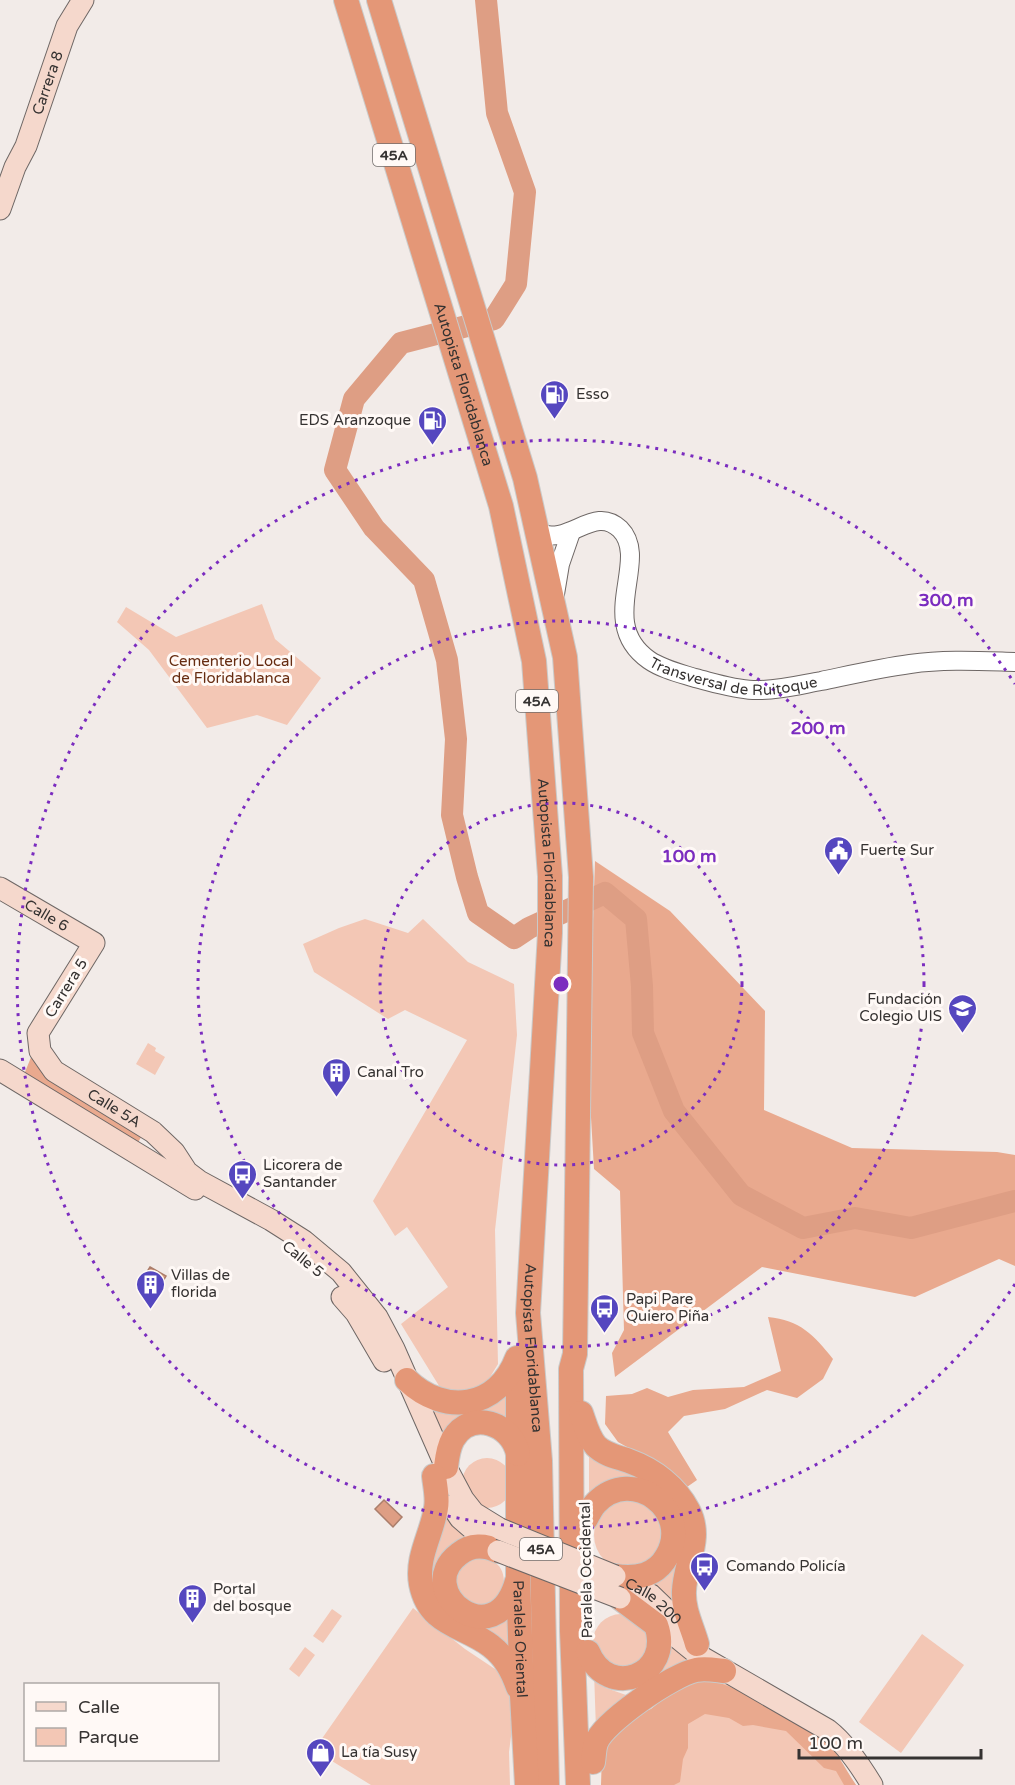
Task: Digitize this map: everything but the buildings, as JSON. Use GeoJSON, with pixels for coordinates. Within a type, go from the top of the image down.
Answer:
{"type":"FeatureCollection","features":[{"type":"Feature","properties":{"kind":"highway","name":"Autopista Floridablanca"},"geometry":{"type":"LineString","coordinates":[[346,0],[501,506],[534,661],[550,876],[550,933],[528,1314],[540,1461],[547,1785]]}},
{"type":"Feature","properties":{"kind":"highway","name":"Autopista Floridablanca"},"geometry":{"type":"LineString","coordinates":[[379,0],[525,478],[539,532],[565,657],[581,877],[575,1354],[571,1369],[572,1619],[578,1785]]}},
{"type":"Feature","properties":{"kind":"highway","name":"Paralela Oriental"},"geometry":{"type":"LineString","coordinates":[[527,1785],[518,1576],[518,1356],[528,1314]]}},
{"type":"Feature","properties":{"kind":"highway","name":"Paralela Occidental"},"geometry":{"type":"LineString","coordinates":[[575,1354],[581,1413],[586,1518],[593,1773]]}},
{"type":"Feature","properties":{"kind":"highway"},"geometry":{"type":"LineString","coordinates":[[407,1380],[416,1389],[438,1400],[464,1403],[488,1395],[498,1388],[507,1379],[518,1356]]}},
{"type":"Feature","properties":{"kind":"highway"},"geometry":{"type":"LineString","coordinates":[[581,1413],[589,1436],[598,1448],[607,1454],[642,1466],[663,1479],[680,1496],[690,1514],[694,1527],[694,1547],[684,1585],[684,1598],[686,1612],[697,1644]]}},
{"type":"Feature","properties":{"kind":"highway"},"geometry":{"type":"LineString","coordinates":[[519,1459],[516,1444],[507,1431],[493,1424],[478,1423],[464,1428],[453,1439],[440,1472],[437,1505],[420,1563],[420,1578],[424,1594],[442,1619],[453,1627],[484,1641],[510,1665],[522,1695]]}},
{"type":"Feature","properties":{"kind":"highway"},"geometry":{"type":"LineString","coordinates":[[586,1518],[595,1503],[609,1492],[626,1488],[643,1490],[658,1499],[669,1513],[674,1530],[672,1548],[663,1563],[649,1574],[632,1578],[617,1587],[657,1625],[660,1642],[656,1659],[644,1672],[628,1678],[619,1678],[596,1667],[588,1652]]}},
{"type":"Feature","properties":{"kind":"highway"},"geometry":{"type":"LineString","coordinates":[[499,1540],[490,1548],[472,1547],[464,1550],[451,1562],[447,1571],[446,1588],[454,1605],[461,1611],[478,1617],[495,1614],[509,1602],[518,1576]]}},
{"type":"Feature","properties":{"kind":"highway"},"geometry":{"type":"LineString","coordinates":[[593,1773],[596,1743],[610,1723],[620,1714],[683,1674],[698,1669],[724,1671]]}},
{"type":"Feature","properties":{"kind":"highway"},"geometry":{"type":"LineString","coordinates":[[526,1759],[533,1785]]}},
{"type":"Feature","properties":{"kind":"main road","name":"Carrera 8"},"geometry":{"type":"LineString","coordinates":[[15,168],[15,143],[53,31],[66,0]]}},
{"type":"Feature","properties":{"kind":"main road","name":"Carrera 8"},"geometry":{"type":"LineString","coordinates":[[0,210],[15,168],[26,146],[67,26],[83,0]]}},
{"type":"Feature","properties":{"kind":"main road","name":"Calle 6"},"geometry":{"type":"LineString","coordinates":[[0,888],[94,943]]}},
{"type":"Feature","properties":{"kind":"main road","name":"Carrera 5"},"geometry":{"type":"LineString","coordinates":[[38,1033],[94,943]]}},
{"type":"Feature","properties":{"kind":"main road","name":"Calle 5A"},"geometry":{"type":"LineString","coordinates":[[38,1033],[40,1051],[54,1071],[153,1132],[169,1146],[187,1172],[199,1181]]}},
{"type":"Feature","properties":{"kind":"main road","name":"Calle 5"},"geometry":{"type":"LineString","coordinates":[[0,1070],[295,1249],[310,1262],[356,1313],[373,1340],[440,1472],[460,1518],[499,1540]]}},
{"type":"Feature","properties":{"kind":"main road","name":"Calle 5"},"geometry":{"type":"LineString","coordinates":[[199,1181],[271,1220],[304,1241],[341,1272],[377,1317],[394,1349],[440,1472]]}},
{"type":"Feature","properties":{"kind":"main road","name":"Calle 200"},"geometry":{"type":"LineString","coordinates":[[499,1540],[617,1587],[651,1595],[676,1618],[697,1644],[724,1671]]}},
{"type":"Feature","properties":{"kind":"main road","name":"Calle 200"},"geometry":{"type":"LineString","coordinates":[[617,1587],[700,1656],[828,1730],[837,1737],[856,1760],[872,1785]]}},
{"type":"Feature","properties":{"kind":"street","name":"Transversal de Ruitoque"},"geometry":{"type":"LineString","coordinates":[[539,532],[547,536],[557,536],[593,522],[604,522],[619,529],[628,542],[630,559],[623,606],[624,622],[630,638],[641,654],[678,673],[732,688],[756,690],[792,687],[911,664],[951,660],[1015,662]]}},
{"type":"Feature","properties":{"kind":"street"},"geometry":{"type":"LineString","coordinates":[[554,602],[560,564],[571,532]]}},
{"type":"Feature","properties":{"kind":"green space","name":"Cementerio Local de Floridablanca"},"geometry":{"type":"Polygon","coordinates":[[[262,604],[275,639],[321,678],[287,725],[257,715],[207,728],[149,650],[117,622],[126,607],[176,637],[262,604]]]}},
{"type":"Feature","properties":{"kind":"green space"},"geometry":{"type":"Polygon","coordinates":[[[365,919],[408,933],[423,919],[468,962],[514,984],[517,1035],[495,1230],[498,1364],[487,1382],[465,1393],[444,1394],[401,1324],[448,1287],[407,1227],[395,1236],[373,1201],[467,1040],[405,1010],[388,1019],[314,972],[303,944],[365,919]]]}},
{"type":"Feature","properties":{"kind":"green space"},"geometry":{"type":"Polygon","coordinates":[[[148,1043],[165,1057],[155,1075],[136,1064],[148,1043]]]}},
{"type":"Feature","properties":{"kind":"green space"},"geometry":{"type":"Polygon","coordinates":[[[510,1383],[511,1428],[497,1416],[443,1443],[421,1398],[510,1383]]]}},
{"type":"Feature","properties":{"kind":"green space"},"geometry":{"type":"Polygon","coordinates":[[[589,1449],[637,1476],[621,1478],[589,1496],[589,1449]]]}},
{"type":"Feature","properties":{"kind":"green space"},"geometry":{"type":"Polygon","coordinates":[[[487,1458],[501,1462],[508,1469],[512,1483],[508,1497],[501,1504],[487,1508],[473,1504],[466,1497],[462,1483],[466,1469],[473,1462],[487,1458]]]}},
{"type":"Feature","properties":{"kind":"green space"},"geometry":{"type":"Polygon","coordinates":[[[629,1500],[648,1506],[658,1516],[664,1535],[658,1554],[648,1564],[629,1570],[610,1564],[600,1554],[594,1535],[600,1516],[610,1506],[629,1500]]]}},
{"type":"Feature","properties":{"kind":"green space"},"geometry":{"type":"Polygon","coordinates":[[[440,1506],[462,1535],[473,1542],[439,1564],[465,1621],[516,1599],[515,1667],[432,1601],[426,1551],[440,1506]]]}},
{"type":"Feature","properties":{"kind":"green space"},"geometry":{"type":"Polygon","coordinates":[[[683,1555],[681,1614],[646,1586],[683,1555]]]}},
{"type":"Feature","properties":{"kind":"green space"},"geometry":{"type":"Polygon","coordinates":[[[472,1557],[495,1562],[504,1578],[503,1595],[479,1610],[454,1594],[459,1565],[472,1557]]]}},
{"type":"Feature","properties":{"kind":"green space"},"geometry":{"type":"Polygon","coordinates":[[[413,1608],[465,1649],[501,1673],[512,1692],[514,1713],[509,1752],[510,1785],[371,1785],[314,1750],[413,1608]]]}},
{"type":"Feature","properties":{"kind":"green space"},"geometry":{"type":"Polygon","coordinates":[[[332,1609],[342,1616],[323,1643],[313,1636],[332,1609]]]}},
{"type":"Feature","properties":{"kind":"green space"},"geometry":{"type":"Polygon","coordinates":[[[615,1614],[627,1614],[637,1618],[645,1626],[649,1642],[645,1658],[637,1666],[627,1670],[615,1670],[605,1666],[597,1658],[593,1648],[593,1636],[597,1626],[605,1618],[615,1614]]]}},
{"type":"Feature","properties":{"kind":"green space"},"geometry":{"type":"Polygon","coordinates":[[[922,1634],[964,1665],[901,1753],[859,1722],[922,1634]]]}},
{"type":"Feature","properties":{"kind":"green space"},"geometry":{"type":"Polygon","coordinates":[[[672,1645],[699,1663],[596,1730],[594,1672],[606,1688],[626,1695],[651,1681],[661,1671],[672,1645]]]}},
{"type":"Feature","properties":{"kind":"green space"},"geometry":{"type":"Polygon","coordinates":[[[305,1647],[315,1655],[299,1677],[289,1669],[305,1647]]]}},
{"type":"Feature","properties":{"kind":"green space"},"geometry":{"type":"Polygon","coordinates":[[[724,1683],[828,1744],[856,1785],[601,1785],[618,1722],[651,1709],[665,1699],[724,1683]]]}},
{"type":"Feature","properties":{"kind":"shaded area"},"geometry":{"type":"Polygon","coordinates":[[[595,861],[670,911],[765,1011],[764,1110],[852,1148],[997,1152],[1015,1155],[1015,1266],[999,1259],[915,1297],[762,1267],[615,1377],[612,1353],[624,1330],[620,1191],[594,1169],[588,1066],[595,861]]]}},
{"type":"Feature","properties":{"kind":"shaded area"},"geometry":{"type":"Polygon","coordinates":[[[34,1050],[36,1065],[51,1080],[143,1134],[137,1144],[29,1078],[25,1072],[34,1050]]]}},
{"type":"Feature","properties":{"kind":"shaded area"},"geometry":{"type":"Polygon","coordinates":[[[150,1267],[166,1276],[159,1288],[143,1278],[150,1267]]]}},
{"type":"Feature","properties":{"kind":"shaded area"},"geometry":{"type":"Polygon","coordinates":[[[768,1317],[789,1321],[813,1336],[833,1359],[823,1379],[797,1398],[767,1390],[725,1409],[684,1416],[668,1432],[697,1480],[687,1487],[673,1473],[618,1442],[605,1424],[606,1396],[632,1394],[647,1388],[668,1397],[693,1390],[744,1387],[781,1371],[768,1317]]]}},
{"type":"Feature","properties":{"kind":"shaded area"},"geometry":{"type":"Polygon","coordinates":[[[384,1500],[402,1517],[393,1527],[375,1509],[384,1500]]]}},
{"type":"Feature","properties":{"kind":"shaded area"},"geometry":{"type":"Polygon","coordinates":[[[701,1678],[748,1695],[786,1714],[817,1734],[835,1752],[856,1785],[844,1785],[836,1771],[824,1768],[786,1731],[753,1725],[743,1726],[729,1718],[705,1714],[688,1724],[688,1748],[683,1759],[680,1782],[674,1785],[601,1785],[602,1753],[618,1722],[651,1709],[680,1685],[701,1678]]]}},
{"type":"Feature","properties":{"kind":"waterway"},"geometry":{"type":"LineString","coordinates":[[486,0],[497,113],[525,192],[516,284],[494,319],[401,343],[354,399],[335,470],[374,528],[424,580],[447,660],[456,739],[452,815],[478,913],[514,938],[529,928],[605,893],[636,919],[642,986],[643,1033],[674,1111],[741,1195],[803,1228],[855,1218],[911,1228],[1015,1201]]}},
{"type":"Feature","properties":{"kind":"place","name":"Esso"},"geometry":{"type":"Point","coordinates":[555,420]}},
{"type":"Feature","properties":{"kind":"place","name":"EDS Aranzoque"},"geometry":{"type":"Point","coordinates":[432,446]}},
{"type":"Feature","properties":{"kind":"place","name":"Fuerte Sur"},"geometry":{"type":"Point","coordinates":[839,876]}},
{"type":"Feature","properties":{"kind":"place","name":"Fundación Colegio UIS"},"geometry":{"type":"Point","coordinates":[963,1034]}},
{"type":"Feature","properties":{"kind":"place","name":"Canal Tro"},"geometry":{"type":"Point","coordinates":[336,1098]}},
{"type":"Feature","properties":{"kind":"place","name":"Licorera de Santander"},"geometry":{"type":"Point","coordinates":[242,1200]}},
{"type":"Feature","properties":{"kind":"place","name":"Villas de florida"},"geometry":{"type":"Point","coordinates":[150,1310]}},
{"type":"Feature","properties":{"kind":"place","name":"Papi Pare Quiero Piña"},"geometry":{"type":"Point","coordinates":[605,1334]}},
{"type":"Feature","properties":{"kind":"place","name":"Comando Policía"},"geometry":{"type":"Point","coordinates":[705,1592]}},
{"type":"Feature","properties":{"kind":"place","name":"Portal del bosque"},"geometry":{"type":"Point","coordinates":[192,1624]}},
{"type":"Feature","properties":{"kind":"place","name":"La tía Susy"},"geometry":{"type":"Point","coordinates":[320,1778]}}]}
